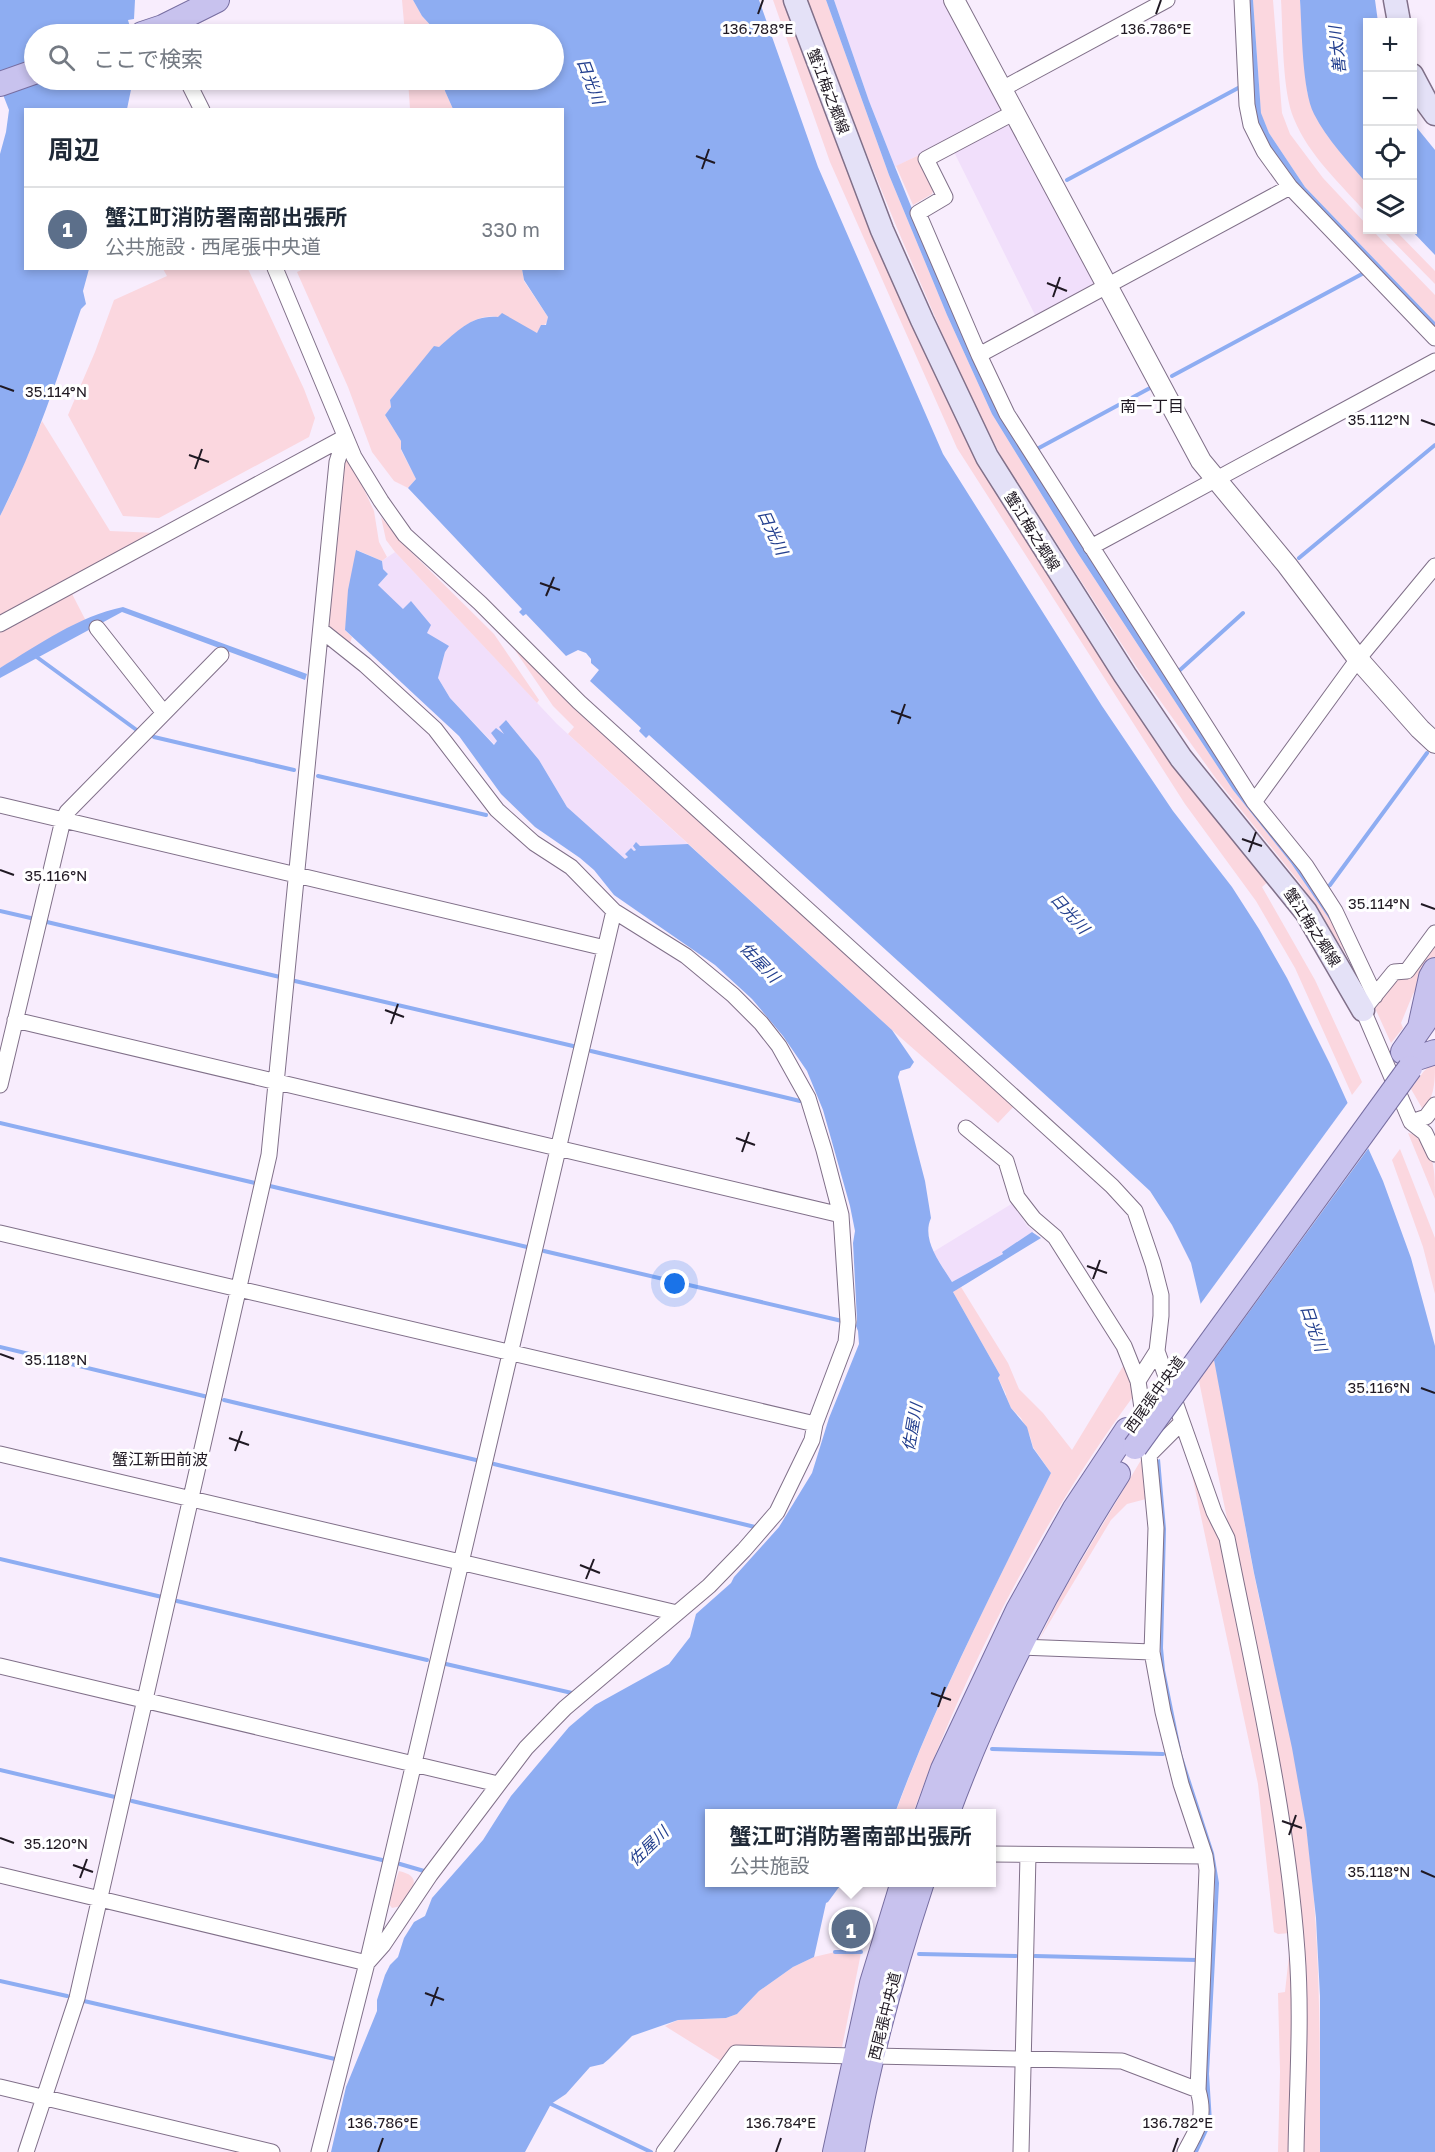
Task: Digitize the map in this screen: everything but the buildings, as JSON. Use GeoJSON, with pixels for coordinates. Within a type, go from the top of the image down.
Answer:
{"type":"FeatureCollection","features":[{"type":"Feature","properties":{"kind":"main road"},"geometry":{"type":"LineString","coordinates":[[172,24],[217,0]]}},
{"type":"Feature","properties":{"kind":"main road","name":"蟹江梅之郷線"},"geometry":{"type":"LineString","coordinates":[[795,0],[882,230],[987,457],[1125,675],[1175,749],[1306,912],[1369,1003]]}},
{"type":"Feature","properties":{"kind":"main road"},"geometry":{"type":"LineString","coordinates":[[1395,0],[1398,18]]}},
{"type":"Feature","properties":{"kind":"main road"},"geometry":{"type":"LineString","coordinates":[[0,84],[24,76]]}},
{"type":"Feature","properties":{"kind":"main road"},"geometry":{"type":"LineString","coordinates":[[1417,83],[1435,114]]}},
{"type":"Feature","properties":{"kind":"main road"},"geometry":{"type":"LineString","coordinates":[[1428,1031],[1431,976],[1435,970]]}},
{"type":"Feature","properties":{"kind":"main road","name":"西尾張中央道"},"geometry":{"type":"LineString","coordinates":[[949,1809],[973,1749],[1020,1647],[1089,1519],[1137,1444],[1416,1058],[1428,1031],[1435,1006]]}},
{"type":"Feature","properties":{"kind":"main road","name":"西尾張中央道"},"geometry":{"type":"LineString","coordinates":[[929,1809],[943,1769],[1018,1610],[1074,1510],[1137,1444]]}},
{"type":"Feature","properties":{"kind":"main road","name":"西尾張中央道"},"geometry":{"type":"LineString","coordinates":[[852,2152],[872,1983],[901,1887]]}},
{"type":"Feature","properties":{"kind":"main road","name":"西尾張中央道"},"geometry":{"type":"LineString","coordinates":[[835,2152],[864,2056],[920,1887]]}},
{"type":"Feature","properties":{"kind":"street"},"geometry":{"type":"LineString","coordinates":[[954,0],[1201,461],[1287,565],[1358,659],[1435,743]]}},
{"type":"Feature","properties":{"kind":"street"},"geometry":{"type":"LineString","coordinates":[[1002,88],[1167,0]]}},
{"type":"Feature","properties":{"kind":"street"},"geometry":{"type":"LineString","coordinates":[[1242,0],[1247,105],[1251,125],[1264,151],[1290,187],[1435,338]]}},
{"type":"Feature","properties":{"kind":"street"},"geometry":{"type":"LineString","coordinates":[[192,90],[201,108]]}},
{"type":"Feature","properties":{"kind":"street"},"geometry":{"type":"LineString","coordinates":[[1014,112],[926,159],[945,197],[918,213],[1007,414],[1254,802],[1306,866],[1335,911],[1412,1122],[1425,1133],[1435,1154]]}},
{"type":"Feature","properties":{"kind":"street"},"geometry":{"type":"LineString","coordinates":[[979,355],[1290,187]]}},
{"type":"Feature","properties":{"kind":"street"},"geometry":{"type":"LineString","coordinates":[[276,270],[345,437],[364,474],[405,535],[480,603],[579,702],[1112,1186],[1135,1211],[1161,1295],[1157,1351],[1138,1381]]}},
{"type":"Feature","properties":{"kind":"street"},"geometry":{"type":"LineString","coordinates":[[1091,547],[1435,361]]}},
{"type":"Feature","properties":{"kind":"street"},"geometry":{"type":"LineString","coordinates":[[0,624],[345,437]]}},
{"type":"Feature","properties":{"kind":"street"},"geometry":{"type":"LineString","coordinates":[[26,2152],[77,1998],[269,1155],[337,462],[345,437]]}},
{"type":"Feature","properties":{"kind":"street"},"geometry":{"type":"LineString","coordinates":[[1254,802],[1358,659],[1435,566]]}},
{"type":"Feature","properties":{"kind":"street"},"geometry":{"type":"LineString","coordinates":[[98,628],[164,713]]}},
{"type":"Feature","properties":{"kind":"street"},"geometry":{"type":"LineString","coordinates":[[321,630],[365,665],[435,729],[497,810],[534,843],[571,867],[614,911],[686,956],[734,995],[762,1023],[779,1046],[808,1098],[824,1150],[841,1215],[848,1322],[846,1342],[815,1424],[812,1440],[777,1512],[709,1586],[565,1708],[526,1748],[430,1875],[383,1945],[367,1963]]}},
{"type":"Feature","properties":{"kind":"street"},"geometry":{"type":"LineString","coordinates":[[0,1085],[63,820],[67,812],[221,655]]}},
{"type":"Feature","properties":{"kind":"street"},"geometry":{"type":"LineString","coordinates":[[0,805],[605,948]]}},
{"type":"Feature","properties":{"kind":"street"},"geometry":{"type":"LineString","coordinates":[[319,2152],[367,1963],[412,1763],[614,911]]}},
{"type":"Feature","properties":{"kind":"street"},"geometry":{"type":"LineString","coordinates":[[1369,1003],[1394,972],[1407,971],[1435,933]]}},
{"type":"Feature","properties":{"kind":"street"},"geometry":{"type":"LineString","coordinates":[[15,1020],[841,1215]]}},
{"type":"Feature","properties":{"kind":"street"},"geometry":{"type":"LineString","coordinates":[[1412,1122],[1431,1111],[1435,1132]]}},
{"type":"Feature","properties":{"kind":"street"},"geometry":{"type":"LineString","coordinates":[[966,1128],[1006,1161],[1017,1197],[1034,1219],[1055,1237],[1124,1346],[1138,1381],[1137,1444],[1156,1528],[1152,1652],[1163,1712],[1181,1784],[1205,1856],[1207,1888],[1198,2090],[1203,2108],[1199,2124],[1185,2152]]}},
{"type":"Feature","properties":{"kind":"street"},"geometry":{"type":"LineString","coordinates":[[0,1233],[815,1424]]}},
{"type":"Feature","properties":{"kind":"street"},"geometry":{"type":"LineString","coordinates":[[1157,1351],[1214,1512],[1227,1538],[1269,1751],[1290,1880],[1297,1953],[1296,2152]]}},
{"type":"Feature","properties":{"kind":"street"},"geometry":{"type":"LineString","coordinates":[[1137,1444],[1182,1422]]}},
{"type":"Feature","properties":{"kind":"street"},"geometry":{"type":"LineString","coordinates":[[0,1454],[677,1613]]}},
{"type":"Feature","properties":{"kind":"street"},"geometry":{"type":"LineString","coordinates":[[1020,1647],[1152,1652]]}},
{"type":"Feature","properties":{"kind":"street"},"geometry":{"type":"LineString","coordinates":[[0,1666],[498,1784]]}},
{"type":"Feature","properties":{"kind":"street"},"geometry":{"type":"LineString","coordinates":[[996,1854],[1205,1856]]}},
{"type":"Feature","properties":{"kind":"street"},"geometry":{"type":"LineString","coordinates":[[1021,2152],[1028,1855]]}},
{"type":"Feature","properties":{"kind":"street"},"geometry":{"type":"LineString","coordinates":[[0,1875],[367,1963]]}},
{"type":"Feature","properties":{"kind":"street"},"geometry":{"type":"LineString","coordinates":[[664,2152],[735,2053],[1122,2061],[1198,2090]]}},
{"type":"Feature","properties":{"kind":"street"},"geometry":{"type":"LineString","coordinates":[[0,2087],[272,2152]]}},
{"type":"Feature","properties":{"kind":"shaded area"},"geometry":{"type":"Polygon","coordinates":[[[402,0],[413,0],[429,24],[404,24],[402,0]]]}},
{"type":"Feature","properties":{"kind":"shaded area"},"geometry":{"type":"Polygon","coordinates":[[[773,0],[784,0],[928,358],[1270,880],[1262,887],[1315,980],[1362,1082],[1352,1095],[1295,968],[1256,901],[1185,804],[957,448],[830,162],[773,0]]]}},
{"type":"Feature","properties":{"kind":"shaded area"},"geometry":{"type":"Polygon","coordinates":[[[807,0],[826,0],[889,175],[947,315],[992,414],[1077,552],[1233,790],[1334,916],[1357,971],[1300,883],[1217,780],[1141,674],[1003,460],[962,380],[897,228],[829,62],[807,0]]]}},
{"type":"Feature","properties":{"kind":"shaded area"},"geometry":{"type":"Polygon","coordinates":[[[834,0],[943,0],[1000,107],[999,114],[895,167],[834,0]]]}},
{"type":"Feature","properties":{"kind":"shaded area"},"geometry":{"type":"Polygon","coordinates":[[[1253,0],[1273,0],[1282,113],[1290,134],[1323,178],[1363,221],[1363,234],[1376,234],[1435,295],[1435,322],[1305,187],[1269,133],[1261,114],[1253,0]]]}},
{"type":"Feature","properties":{"kind":"shaded area"},"geometry":{"type":"Polygon","coordinates":[[[1281,0],[1300,0],[1307,92],[1326,134],[1363,179],[1363,210],[1317,158],[1300,133],[1287,94],[1281,0]]]}},
{"type":"Feature","properties":{"kind":"shaded area"},"geometry":{"type":"Polygon","coordinates":[[[409,90],[445,90],[453,108],[410,108],[409,90]]]}},
{"type":"Feature","properties":{"kind":"shaded area"},"geometry":{"type":"Polygon","coordinates":[[[1002,124],[1015,128],[1096,284],[1037,319],[953,150],[1002,124]]]}},
{"type":"Feature","properties":{"kind":"shaded area"},"geometry":{"type":"Polygon","coordinates":[[[919,155],[934,188],[932,194],[913,205],[896,166],[919,155]]]}},
{"type":"Feature","properties":{"kind":"shaded area"},"geometry":{"type":"Polygon","coordinates":[[[1386,234],[1399,234],[1435,271],[1435,284],[1386,234]]]}},
{"type":"Feature","properties":{"kind":"shaded area"},"geometry":{"type":"Polygon","coordinates":[[[164,270],[248,270],[304,389],[315,418],[309,437],[159,518],[123,516],[68,415],[114,300],[167,276],[164,270]]]}},
{"type":"Feature","properties":{"kind":"shaded area"},"geometry":{"type":"Polygon","coordinates":[[[302,270],[522,270],[524,281],[548,317],[547,322],[537,333],[497,317],[480,318],[473,321],[439,347],[434,347],[390,400],[391,407],[385,415],[401,441],[401,450],[416,479],[408,488],[394,481],[372,452],[348,387],[297,272],[302,270]]]}},
{"type":"Feature","properties":{"kind":"shaded area"},"geometry":{"type":"Polygon","coordinates":[[[42,421],[110,531],[157,533],[0,616],[0,516],[42,421]]]}},
{"type":"Feature","properties":{"kind":"shaded area"},"geometry":{"type":"Polygon","coordinates":[[[348,455],[374,511],[379,542],[387,557],[382,561],[357,550],[345,630],[352,637],[350,643],[328,625],[341,465],[348,455]]]}},
{"type":"Feature","properties":{"kind":"shaded area"},"geometry":{"type":"Polygon","coordinates":[[[381,517],[400,541],[494,634],[539,700],[537,703],[395,552],[386,540],[381,517]]]}},
{"type":"Feature","properties":{"kind":"shaded area"},"geometry":{"type":"Polygon","coordinates":[[[395,552],[557,724],[688,844],[640,846],[634,851],[631,848],[626,860],[567,807],[539,760],[506,720],[499,727],[505,734],[495,745],[450,698],[438,678],[445,652],[427,633],[410,602],[403,610],[378,585],[388,574],[383,569],[382,561],[395,552]]]}},
{"type":"Feature","properties":{"kind":"shaded area"},"geometry":{"type":"Polygon","coordinates":[[[70,590],[86,621],[59,633],[0,668],[0,627],[70,590]]]}},
{"type":"Feature","properties":{"kind":"shaded area"},"geometry":{"type":"Polygon","coordinates":[[[506,637],[1016,1104],[998,1123],[892,1030],[568,734],[574,727],[553,706],[506,637]]]}},
{"type":"Feature","properties":{"kind":"shaded area"},"geometry":{"type":"Polygon","coordinates":[[[1435,942],[1435,961],[1413,994],[1401,1023],[1403,1028],[1391,1043],[1375,1008],[1394,980],[1408,976],[1435,942]]]}},
{"type":"Feature","properties":{"kind":"shaded area"},"geometry":{"type":"Polygon","coordinates":[[[1435,1062],[1432,1095],[1422,1108],[1411,1089],[1424,1071],[1435,1062]]]}},
{"type":"Feature","properties":{"kind":"shaded area"},"geometry":{"type":"Polygon","coordinates":[[[1408,1133],[1421,1136],[1432,1159],[1435,1199],[1408,1133]]]}},
{"type":"Feature","properties":{"kind":"shaded area"},"geometry":{"type":"Polygon","coordinates":[[[1400,1149],[1435,1238],[1435,1294],[1423,1247],[1392,1160],[1400,1149]]]}},
{"type":"Feature","properties":{"kind":"shaded area"},"geometry":{"type":"Polygon","coordinates":[[[1013,1203],[1027,1226],[1034,1231],[1002,1252],[1003,1254],[952,1282],[933,1252],[1013,1203]]]}},
{"type":"Feature","properties":{"kind":"shaded area"},"geometry":{"type":"Polygon","coordinates":[[[961,1287],[1008,1363],[1019,1389],[1043,1413],[1072,1450],[1125,1363],[1135,1394],[1068,1492],[1009,1596],[957,1703],[915,1809],[897,1809],[949,1684],[1051,1473],[1033,1447],[1021,1418],[1011,1408],[998,1378],[1000,1375],[953,1292],[961,1287]]]}},
{"type":"Feature","properties":{"kind":"shaded area"},"geometry":{"type":"Polygon","coordinates":[[[1214,1360],[1254,1574],[1289,1731],[1306,1826],[1317,1948],[1320,2152],[1302,2152],[1303,2024],[1274,1749],[1199,1381],[1214,1360]]]}},
{"type":"Feature","properties":{"kind":"shaded area"},"geometry":{"type":"Polygon","coordinates":[[[1187,1451],[1220,1534],[1266,1751],[1291,1933],[1274,1932],[1258,1784],[1187,1451]]]}},
{"type":"Feature","properties":{"kind":"shaded area"},"geometry":{"type":"Polygon","coordinates":[[[1141,1460],[1146,1499],[1127,1504],[1111,1520],[1039,1640],[1061,1595],[1141,1460]]]}},
{"type":"Feature","properties":{"kind":"shaded area"},"geometry":{"type":"Polygon","coordinates":[[[399,1871],[412,1877],[414,1885],[401,1906],[392,1908],[388,1903],[399,1871]]]}},
{"type":"Feature","properties":{"kind":"shaded area"},"geometry":{"type":"Polygon","coordinates":[[[1293,1945],[1290,2152],[1278,2152],[1280,2072],[1278,1993],[1285,1992],[1290,1946],[1293,1945]]]}},
{"type":"Feature","properties":{"kind":"shaded area"},"geometry":{"type":"Polygon","coordinates":[[[835,1952],[861,1953],[842,2047],[734,2046],[721,2061],[665,2026],[678,2020],[726,2018],[737,2014],[759,1991],[793,1967],[814,1957],[835,1952]]]}},
{"type":"Feature","properties":{"kind":"water"},"geometry":{"type":"Polygon","coordinates":[[[0,0],[135,0],[134,19],[128,20],[129,24],[24,24],[24,90],[131,90],[127,108],[24,108],[24,270],[89,270],[83,291],[86,304],[81,309],[34,440],[0,516],[0,154],[9,110],[0,87],[0,0]]]}},
{"type":"Feature","properties":{"kind":"water","name":"日光川"},"geometry":{"type":"Polygon","coordinates":[[[413,0],[759,0],[818,167],[943,454],[1102,706],[1173,811],[1232,887],[1259,929],[1287,978],[1330,1064],[1383,1181],[1411,1258],[1435,1346],[1435,2152],[1320,2152],[1320,1996],[1316,1918],[1306,1826],[1292,1748],[1254,1573],[1214,1360],[1191,1263],[1172,1225],[1150,1191],[1094,1139],[649,735],[646,738],[639,731],[641,728],[590,681],[599,670],[591,663],[586,653],[578,650],[566,656],[526,614],[523,616],[519,612],[522,609],[408,488],[416,479],[401,449],[401,441],[385,415],[391,407],[390,400],[434,346],[439,347],[472,321],[498,317],[502,313],[537,333],[541,325],[546,325],[548,317],[524,280],[522,270],[564,270],[564,108],[453,108],[445,90],[564,90],[564,24],[429,24],[413,0]]]}},
{"type":"Feature","properties":{"kind":"water"},"geometry":{"type":"Polygon","coordinates":[[[826,0],[834,0],[895,167],[954,312],[999,411],[1334,916],[1330,920],[1291,863],[1233,790],[1077,552],[992,414],[947,315],[889,175],[826,0]]]}},
{"type":"Feature","properties":{"kind":"water"},"geometry":{"type":"Polygon","coordinates":[[[1247,0],[1253,0],[1261,113],[1269,133],[1305,187],[1435,322],[1435,332],[1295,186],[1270,149],[1255,117],[1247,0]]]}},
{"type":"Feature","properties":{"kind":"water","name":"善太川"},"geometry":{"type":"Polygon","coordinates":[[[1300,0],[1375,0],[1377,18],[1363,18],[1363,179],[1325,133],[1314,114],[1307,90],[1300,0]]]}},
{"type":"Feature","properties":{"kind":"water"},"geometry":{"type":"Polygon","coordinates":[[[1417,128],[1435,150],[1435,255],[1415,234],[1417,234],[1417,128]]]}},
{"type":"Feature","properties":{"kind":"water","name":"佐屋川"},"geometry":{"type":"Polygon","coordinates":[[[356,550],[382,561],[383,569],[388,574],[378,585],[403,609],[411,601],[431,625],[427,633],[449,646],[445,652],[438,678],[450,698],[494,745],[497,741],[491,733],[496,728],[504,734],[499,727],[506,720],[539,760],[567,807],[625,859],[628,857],[625,854],[631,848],[636,850],[633,846],[636,842],[640,846],[688,844],[892,1030],[914,1062],[910,1068],[900,1071],[898,1077],[925,1181],[931,1218],[930,1243],[952,1282],[1003,1254],[1002,1252],[1032,1232],[1041,1238],[953,1292],[1000,1375],[998,1378],[1011,1408],[1027,1427],[1033,1448],[1051,1473],[949,1684],[897,1809],[705,1809],[705,1887],[839,1887],[826,1903],[814,1957],[793,1967],[759,1991],[737,2014],[726,2018],[678,2020],[632,2036],[603,2064],[590,2067],[566,2094],[551,2104],[525,2152],[331,2152],[346,2087],[377,2011],[377,2000],[385,1975],[390,1965],[398,1957],[404,1938],[414,1922],[425,1916],[432,1898],[483,1840],[511,1796],[569,1727],[595,1705],[669,1664],[690,1637],[696,1614],[731,1583],[779,1527],[812,1473],[829,1418],[859,1344],[856,1326],[853,1243],[855,1231],[823,1110],[807,1071],[783,1036],[752,999],[715,965],[614,895],[594,870],[535,827],[501,794],[459,736],[345,630],[348,590],[356,550]]]}},
{"type":"Feature","properties":{"kind":"water"},"geometry":{"type":"Polygon","coordinates":[[[123,607],[307,674],[305,680],[122,612],[0,678],[0,668],[44,641],[91,617],[123,607]]]}},
{"type":"Feature","properties":{"kind":"water"},"geometry":{"type":"Polygon","coordinates":[[[1160,1459],[1166,1529],[1163,1648],[1165,1670],[1182,1754],[1214,1853],[1219,1883],[1209,2074],[1212,2122],[1198,2152],[1193,2152],[1205,2128],[1208,2115],[1205,2089],[1215,1883],[1213,1867],[1178,1755],[1161,1670],[1155,1461],[1160,1459]]]}},
{"type":"Feature","properties":{"kind":"pier"},"geometry":{"type":"Polygon","coordinates":[[[1349,1101],[1370,1146],[1212,1363],[1199,1306],[1349,1101]]]}},
{"type":"Feature","properties":{"kind":"waterway"},"geometry":{"type":"LineString","coordinates":[[1067,180],[1240,87]]}},
{"type":"Feature","properties":{"kind":"waterway"},"geometry":{"type":"LineString","coordinates":[[1172,376],[1362,274]]}},
{"type":"Feature","properties":{"kind":"waterway"},"geometry":{"type":"LineString","coordinates":[[1037,449],[1150,388]]}},
{"type":"Feature","properties":{"kind":"waterway"},"geometry":{"type":"LineString","coordinates":[[1299,558],[1435,445]]}},
{"type":"Feature","properties":{"kind":"waterway"},"geometry":{"type":"LineString","coordinates":[[1180,670],[1243,613]]}},
{"type":"Feature","properties":{"kind":"waterway"},"geometry":{"type":"LineString","coordinates":[[34,655],[138,731]]}},
{"type":"Feature","properties":{"kind":"waterway"},"geometry":{"type":"LineString","coordinates":[[154,737],[294,770]]}},
{"type":"Feature","properties":{"kind":"waterway"},"geometry":{"type":"LineString","coordinates":[[1330,885],[1427,753]]}},
{"type":"Feature","properties":{"kind":"waterway"},"geometry":{"type":"LineString","coordinates":[[318,776],[486,815]]}},
{"type":"Feature","properties":{"kind":"waterway"},"geometry":{"type":"LineString","coordinates":[[0,911],[35,919]]}},
{"type":"Feature","properties":{"kind":"waterway"},"geometry":{"type":"LineString","coordinates":[[47,922],[280,977]]}},
{"type":"Feature","properties":{"kind":"waterway"},"geometry":{"type":"LineString","coordinates":[[295,981],[573,1046]]}},
{"type":"Feature","properties":{"kind":"waterway"},"geometry":{"type":"LineString","coordinates":[[591,1051],[800,1101]]}},
{"type":"Feature","properties":{"kind":"waterway"},"geometry":{"type":"LineString","coordinates":[[0,1123],[255,1183]]}},
{"type":"Feature","properties":{"kind":"waterway"},"geometry":{"type":"LineString","coordinates":[[270,1186],[527,1247]]}},
{"type":"Feature","properties":{"kind":"waterway"},"geometry":{"type":"LineString","coordinates":[[544,1251],[842,1321]]}},
{"type":"Feature","properties":{"kind":"waterway"},"geometry":{"type":"LineString","coordinates":[[0,1347],[208,1397]]}},
{"type":"Feature","properties":{"kind":"waterway"},"geometry":{"type":"LineString","coordinates":[[224,1400],[476,1460]]}},
{"type":"Feature","properties":{"kind":"waterway"},"geometry":{"type":"LineString","coordinates":[[494,1464],[755,1527]]}},
{"type":"Feature","properties":{"kind":"waterway"},"geometry":{"type":"LineString","coordinates":[[0,1559],[162,1597]]}},
{"type":"Feature","properties":{"kind":"waterway"},"geometry":{"type":"LineString","coordinates":[[177,1601],[427,1660]]}},
{"type":"Feature","properties":{"kind":"waterway"},"geometry":{"type":"LineString","coordinates":[[446,1664],[572,1693]]}},
{"type":"Feature","properties":{"kind":"waterway"},"geometry":{"type":"LineString","coordinates":[[992,1749],[1163,1754]]}},
{"type":"Feature","properties":{"kind":"waterway"},"geometry":{"type":"LineString","coordinates":[[0,1770],[115,1797]]}},
{"type":"Feature","properties":{"kind":"waterway"},"geometry":{"type":"LineString","coordinates":[[132,1801],[382,1860]]}},
{"type":"Feature","properties":{"kind":"waterway"},"geometry":{"type":"LineString","coordinates":[[400,1864],[424,1871]]}},
{"type":"Feature","properties":{"kind":"waterway"},"geometry":{"type":"LineString","coordinates":[[835,1952],[861,1952]]}},
{"type":"Feature","properties":{"kind":"waterway"},"geometry":{"type":"LineString","coordinates":[[919,1954],[1016,1956]]}},
{"type":"Feature","properties":{"kind":"waterway"},"geometry":{"type":"LineString","coordinates":[[1035,1956],[1197,1960]]}},
{"type":"Feature","properties":{"kind":"waterway"},"geometry":{"type":"LineString","coordinates":[[0,1981],[67,1996]]}},
{"type":"Feature","properties":{"kind":"waterway"},"geometry":{"type":"LineString","coordinates":[[84,2001],[335,2059]]}},
{"type":"Feature","properties":{"kind":"waterway"},"geometry":{"type":"LineString","coordinates":[[551,2104],[651,2152]]}},
{"type":"Feature","properties":{"kind":"place","name":"蟹江町消防署南部出張所"},"geometry":{"type":"Point","coordinates":[851,1929]}},
{"type":"Feature","properties":{"kind":"district","name":"南一丁目"},"geometry":{"type":"Point","coordinates":[1152,406]}},
{"type":"Feature","properties":{"kind":"district","name":"蟹江新田前波"},"geometry":{"type":"Point","coordinates":[160,1459]}}]}
